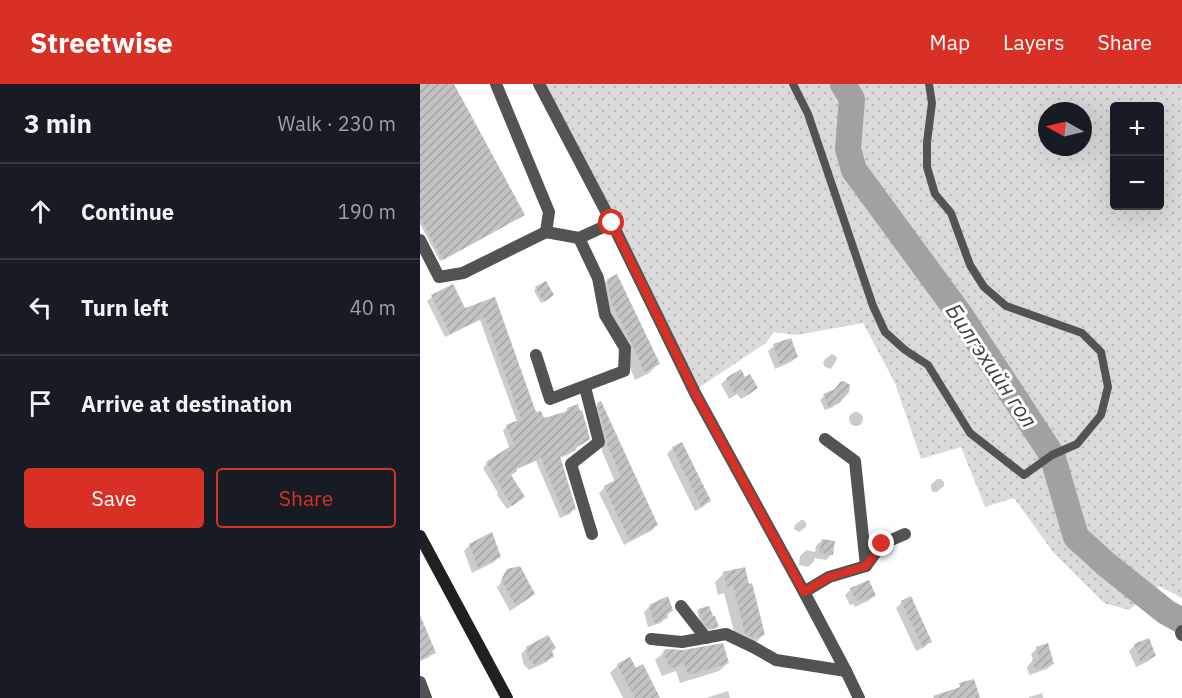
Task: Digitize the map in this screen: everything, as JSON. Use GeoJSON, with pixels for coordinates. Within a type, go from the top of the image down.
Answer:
{"type":"FeatureCollection","features":[{"type":"Feature","properties":{"kind":"main road"},"geometry":{"type":"LineString","coordinates":[[420,536],[507,698]]}},
{"type":"Feature","properties":{"kind":"street"},"geometry":{"type":"LineString","coordinates":[[496,84],[549,212],[546,232]]}},
{"type":"Feature","properties":{"kind":"street"},"geometry":{"type":"LineString","coordinates":[[539,84],[612,223],[696,395],[859,698]]}},
{"type":"Feature","properties":{"kind":"street"},"geometry":{"type":"LineString","coordinates":[[420,240],[439,277],[463,273],[546,232],[579,238],[612,223]]}},
{"type":"Feature","properties":{"kind":"street"},"geometry":{"type":"LineString","coordinates":[[536,354],[550,399],[624,371],[625,348],[604,315],[598,278],[579,238]]}},
{"type":"Feature","properties":{"kind":"street"},"geometry":{"type":"LineString","coordinates":[[585,387],[599,442],[571,464],[592,534]]}},
{"type":"Feature","properties":{"kind":"street"},"geometry":{"type":"LineString","coordinates":[[825,439],[855,461],[866,566]]}},
{"type":"Feature","properties":{"kind":"street"},"geometry":{"type":"LineString","coordinates":[[804,592],[829,577],[866,566],[882,544],[904,534]]}},
{"type":"Feature","properties":{"kind":"street"},"geometry":{"type":"LineString","coordinates":[[681,606],[706,638]]}},
{"type":"Feature","properties":{"kind":"street"},"geometry":{"type":"LineString","coordinates":[[651,639],[682,642],[726,634],[776,660],[846,671]]}},
{"type":"Feature","properties":{"kind":"street"},"geometry":{"type":"LineString","coordinates":[[420,682],[426,698]]}},
{"type":"Feature","properties":{"kind":"lane"},"geometry":{"type":"LineString","coordinates":[[793,84],[808,114],[873,306],[885,332],[905,350],[928,365],[970,433],[1024,475],[1052,455],[1077,444],[1101,415],[1108,387],[1101,352],[1082,333],[1006,306],[984,287],[970,265],[951,213],[935,194],[927,166],[927,142],[932,103],[929,84]]}},
{"type":"Feature","properties":{"kind":"shaded area"},"geometry":{"type":"Polygon","coordinates":[[[541,84],[1182,84],[1182,598],[1159,586],[1129,610],[1104,603],[1053,552],[1014,498],[985,507],[961,447],[921,459],[895,383],[863,323],[797,335],[774,332],[766,343],[692,392],[541,84]]]}},
{"type":"Feature","properties":{"kind":"building"},"geometry":{"type":"Polygon","coordinates":[[[420,84],[454,84],[525,215],[443,260],[420,218],[420,84]]]}},
{"type":"Feature","properties":{"kind":"building"},"geometry":{"type":"Polygon","coordinates":[[[617,274],[660,364],[644,372],[611,302],[607,279],[617,274]]]}},
{"type":"Feature","properties":{"kind":"building"},"geometry":{"type":"Polygon","coordinates":[[[546,281],[554,295],[544,302],[535,287],[546,281]]]}},
{"type":"Feature","properties":{"kind":"building"},"geometry":{"type":"Polygon","coordinates":[[[453,284],[465,308],[495,297],[536,412],[541,411],[544,418],[568,411],[567,408],[578,404],[580,411],[582,410],[590,439],[575,447],[576,450],[560,456],[576,509],[564,514],[541,458],[516,468],[517,471],[511,475],[525,497],[512,506],[486,462],[514,444],[506,425],[521,419],[485,317],[450,334],[431,295],[453,284]]]}},
{"type":"Feature","properties":{"kind":"building"},"geometry":{"type":"Polygon","coordinates":[[[791,338],[798,357],[780,364],[773,344],[791,338]]]}},
{"type":"Feature","properties":{"kind":"building"},"geometry":{"type":"Polygon","coordinates":[[[741,369],[745,377],[750,374],[758,388],[747,395],[743,389],[735,394],[726,378],[741,369]]]}},
{"type":"Feature","properties":{"kind":"building"},"geometry":{"type":"Polygon","coordinates":[[[844,381],[850,385],[849,392],[839,403],[829,408],[823,394],[835,389],[840,382],[844,381]]]}},
{"type":"Feature","properties":{"kind":"building"},"geometry":{"type":"Polygon","coordinates":[[[601,401],[658,525],[629,540],[604,486],[621,477],[607,444],[597,403],[601,401]]]}},
{"type":"Feature","properties":{"kind":"building"},"geometry":{"type":"Polygon","coordinates":[[[682,442],[711,501],[701,506],[672,447],[682,442]]]}},
{"type":"Feature","properties":{"kind":"building"},"geometry":{"type":"Polygon","coordinates":[[[492,532],[501,557],[478,568],[469,544],[492,532]]]}},
{"type":"Feature","properties":{"kind":"building"},"geometry":{"type":"Polygon","coordinates":[[[822,539],[835,541],[833,555],[819,553],[822,539]]]}},
{"type":"Feature","properties":{"kind":"building"},"geometry":{"type":"Polygon","coordinates":[[[520,566],[535,594],[516,606],[501,580],[507,569],[520,566]]]}},
{"type":"Feature","properties":{"kind":"building"},"geometry":{"type":"Polygon","coordinates":[[[745,567],[749,584],[752,583],[765,635],[754,638],[745,634],[733,585],[727,587],[723,572],[745,567]]]}},
{"type":"Feature","properties":{"kind":"building"},"geometry":{"type":"Polygon","coordinates":[[[869,580],[876,596],[860,602],[859,599],[856,601],[850,588],[869,580]]]}},
{"type":"Feature","properties":{"kind":"building"},"geometry":{"type":"Polygon","coordinates":[[[668,596],[673,611],[666,613],[668,618],[654,623],[649,605],[668,596]]]}},
{"type":"Feature","properties":{"kind":"building"},"geometry":{"type":"Polygon","coordinates":[[[911,596],[932,642],[922,646],[901,601],[911,596]]]}},
{"type":"Feature","properties":{"kind":"building"},"geometry":{"type":"Polygon","coordinates":[[[709,606],[719,627],[709,629],[703,621],[698,609],[709,606]]]}},
{"type":"Feature","properties":{"kind":"building"},"geometry":{"type":"Polygon","coordinates":[[[420,615],[436,653],[420,659],[420,615]]]}},
{"type":"Feature","properties":{"kind":"building"},"geometry":{"type":"Polygon","coordinates":[[[548,635],[556,648],[552,651],[554,657],[535,665],[529,660],[526,647],[548,635]]]}},
{"type":"Feature","properties":{"kind":"building"},"geometry":{"type":"Polygon","coordinates":[[[1149,638],[1156,656],[1141,662],[1134,644],[1149,638]]]}},
{"type":"Feature","properties":{"kind":"building"},"geometry":{"type":"Polygon","coordinates":[[[723,643],[729,663],[688,675],[684,664],[670,669],[663,651],[683,650],[723,643]]]}},
{"type":"Feature","properties":{"kind":"building"},"geometry":{"type":"Polygon","coordinates":[[[1048,643],[1054,664],[1035,670],[1032,660],[1039,657],[1036,647],[1048,643]]]}},
{"type":"Feature","properties":{"kind":"building"},"geometry":{"type":"Polygon","coordinates":[[[630,657],[636,668],[643,664],[660,698],[635,698],[617,664],[630,657]]]}},
{"type":"Feature","properties":{"kind":"building"},"geometry":{"type":"Polygon","coordinates":[[[974,679],[980,698],[934,698],[933,696],[960,687],[959,683],[974,679]]]}},
{"type":"Feature","properties":{"kind":"waterway","name":"Билгэхийн гол"},"geometry":{"type":"LineString","coordinates":[[843,84],[852,99],[848,149],[854,170],[961,316],[1052,455],[1076,537],[1166,612],[1182,621]]}},
{"type":"Feature","properties":{"kind":"route"},"geometry":{"type":"LineString","coordinates":[[612,223],[696,395],[804,592],[829,577],[866,566],[882,544]]}}]}
